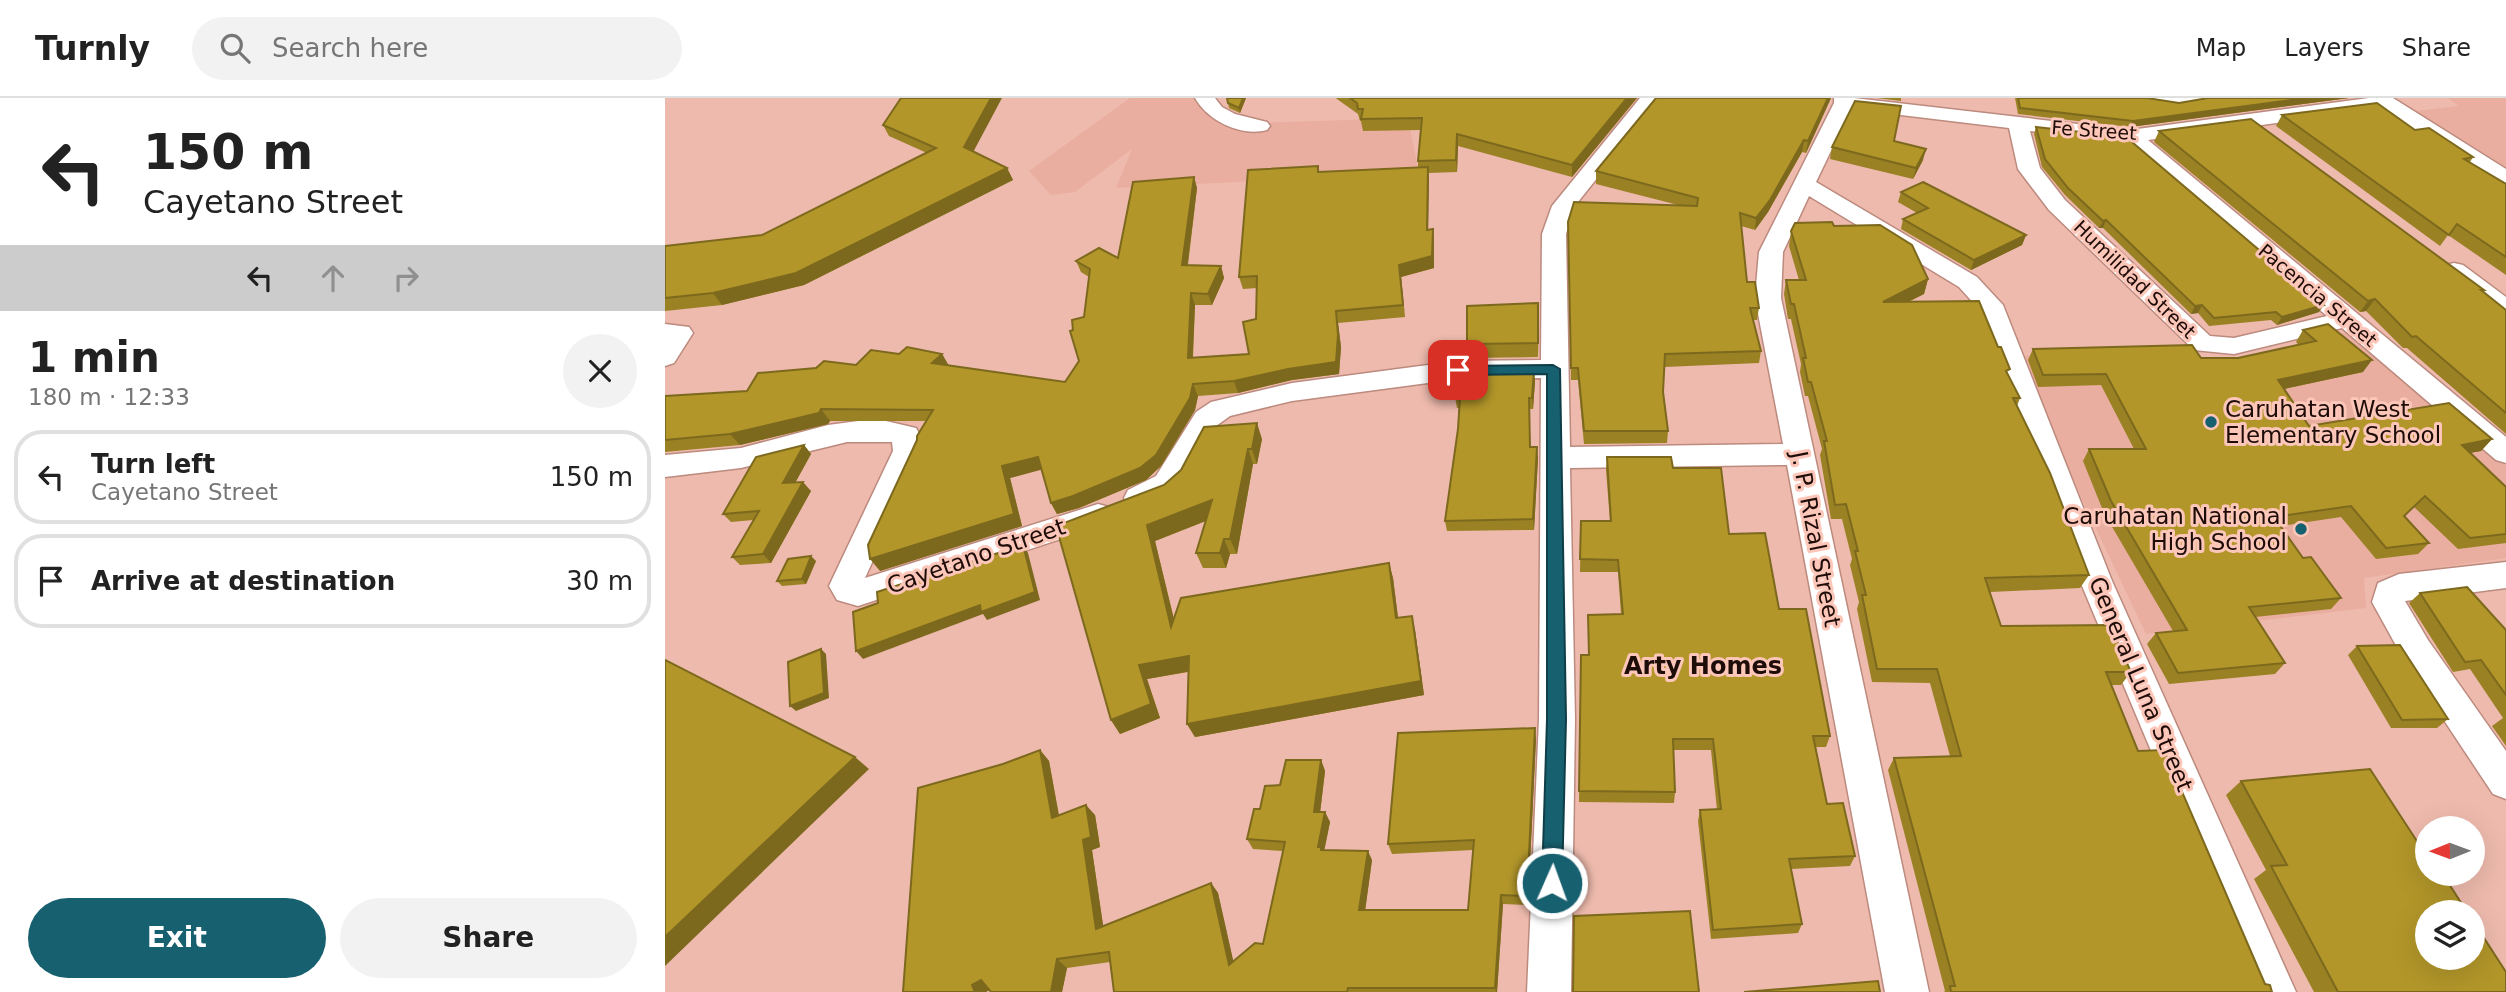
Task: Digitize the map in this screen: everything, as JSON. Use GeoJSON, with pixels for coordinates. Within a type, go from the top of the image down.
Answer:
{"type":"FeatureCollection","features":[{"type":"Feature","properties":{"kind":"street"},"geometry":{"type":"LineString","coordinates":[[1205,98],[1208,106],[1221,116],[1260,126]]}},
{"type":"Feature","properties":{"kind":"street"},"geometry":{"type":"LineString","coordinates":[[1549,992],[1556,719],[1554,234],[1563,206],[1651,98]]}},
{"type":"Feature","properties":{"kind":"street"},"geometry":{"type":"LineString","coordinates":[[2152,98],[2196,99]]}},
{"type":"Feature","properties":{"kind":"street","name":"Fe Street"},"geometry":{"type":"LineString","coordinates":[[1844,100],[2130,136],[2382,101]]}},
{"type":"Feature","properties":{"kind":"street","name":"J. P. Rizal Street"},"geometry":{"type":"LineString","coordinates":[[1844,100],[1806,185],[1771,252],[1768,298],[1907,992]]}},
{"type":"Feature","properties":{"kind":"street"},"geometry":{"type":"LineString","coordinates":[[2382,101],[2506,178]]}},
{"type":"Feature","properties":{"kind":"street"},"geometry":{"type":"LineString","coordinates":[[2250,120],[2272,136]]}},
{"type":"Feature","properties":{"kind":"street","name":"Humilidad Street"},"geometry":{"type":"LineString","coordinates":[[2018,124],[2029,169],[2057,205],[2203,344],[2234,346],[2347,320]]}},
{"type":"Feature","properties":{"kind":"street","name":"Pacencia Street"},"geometry":{"type":"LineString","coordinates":[[2130,136],[2506,453]]}},
{"type":"Feature","properties":{"kind":"street","name":"General Luna Street"},"geometry":{"type":"LineString","coordinates":[[1806,185],[1968,282],[1990,305],[2096,581],[2274,992]]}},
{"type":"Feature","properties":{"kind":"street"},"geometry":{"type":"LineString","coordinates":[[2439,260],[2506,309]]}},
{"type":"Feature","properties":{"kind":"street"},"geometry":{"type":"LineString","coordinates":[[665,332],[680,333],[665,357]]}},
{"type":"Feature","properties":{"kind":"street","name":"Cayetano Street"},"geometry":{"type":"LineString","coordinates":[[665,466],[701,464],[749,456],[823,435],[863,429],[887,429],[906,435],[908,451],[845,586],[849,591],[858,593],[1091,518],[1158,490],[1174,476],[1206,419],[1221,410],[1292,392],[1458,370],[1553,369]]}},
{"type":"Feature","properties":{"kind":"street"},"geometry":{"type":"LineString","coordinates":[[1556,457],[1800,454]]}},
{"type":"Feature","properties":{"kind":"street"},"geometry":{"type":"LineString","coordinates":[[2506,575],[2399,587],[2390,592],[2388,602],[2416,650],[2506,782]]}},
{"type":"Feature","properties":{"kind":"shaded area"},"geometry":{"type":"Polygon","coordinates":[[[1130,98],[1217,98],[1216,106],[1255,123],[1408,118],[1419,173],[1116,188],[1132,149],[1075,192],[1051,195],[1029,171],[1130,98]]]}},
{"type":"Feature","properties":{"kind":"shaded area"},"geometry":{"type":"Polygon","coordinates":[[[2448,98],[2506,98],[2506,167],[2416,111],[2459,106],[2448,98]]]}},
{"type":"Feature","properties":{"kind":"shaded area"},"geometry":{"type":"Polygon","coordinates":[[[2351,331],[2506,466],[2506,558],[2364,578],[2366,608],[2146,634],[2082,499],[2020,356],[2105,354],[2216,363],[2351,331]]]}},
{"type":"Feature","properties":{"kind":"building"},"geometry":{"type":"Polygon","coordinates":[[[901,98],[991,98],[964,147],[1007,168],[796,273],[713,293],[665,298],[665,246],[762,235],[936,148],[883,125],[901,98]]]}},
{"type":"Feature","properties":{"kind":"building"},"geometry":{"type":"Polygon","coordinates":[[[1227,98],[1243,98],[1239,108],[1228,103],[1227,98]]]}},
{"type":"Feature","properties":{"kind":"building"},"geometry":{"type":"Polygon","coordinates":[[[1350,98],[1627,98],[1572,165],[1457,134],[1456,160],[1418,161],[1422,118],[1361,119],[1363,109],[1358,109],[1357,103],[1350,98]]]}},
{"type":"Feature","properties":{"kind":"building"},"geometry":{"type":"Polygon","coordinates":[[[1656,98],[1828,98],[1808,141],[1804,140],[1770,200],[1756,218],[1740,213],[1747,282],[1755,282],[1759,308],[1750,308],[1761,351],[1665,354],[1663,392],[1668,431],[1584,431],[1578,368],[1571,368],[1568,222],[1574,202],[1697,206],[1698,198],[1596,171],[1656,98]]]}},
{"type":"Feature","properties":{"kind":"building"},"geometry":{"type":"Polygon","coordinates":[[[2018,98],[2147,98],[2179,103],[2208,98],[2306,98],[2133,121],[2020,108],[2018,98]]]}},
{"type":"Feature","properties":{"kind":"building"},"geometry":{"type":"Polygon","coordinates":[[[1855,101],[1901,106],[1894,141],[1926,149],[1916,168],[1832,147],[1855,101]]]}},
{"type":"Feature","properties":{"kind":"building"},"geometry":{"type":"Polygon","coordinates":[[[2377,103],[2415,130],[2429,128],[2473,157],[2464,159],[2506,184],[2506,257],[2457,224],[2449,235],[2282,115],[2377,103]]]}},
{"type":"Feature","properties":{"kind":"building"},"geometry":{"type":"Polygon","coordinates":[[[2251,119],[2484,290],[2481,290],[2506,310],[2506,413],[2416,336],[2412,337],[2375,299],[2368,301],[2159,131],[2251,119]]]}},
{"type":"Feature","properties":{"kind":"building"},"geometry":{"type":"Polygon","coordinates":[[[2036,127],[2126,137],[2324,305],[2282,317],[2276,312],[2214,318],[2202,305],[2195,306],[2106,220],[2103,221],[2068,188],[2045,159],[2036,127]]]}},
{"type":"Feature","properties":{"kind":"building"},"geometry":{"type":"Polygon","coordinates":[[[1318,166],[1318,172],[1428,167],[1427,230],[1433,229],[1432,256],[1399,265],[1403,305],[1336,311],[1336,362],[1234,381],[1193,384],[1190,398],[1156,455],[1140,468],[1051,503],[1038,457],[1002,466],[1014,514],[870,559],[868,545],[917,436],[933,410],[821,409],[819,413],[730,434],[665,440],[665,396],[747,391],[758,373],[816,368],[824,361],[856,365],[871,350],[899,354],[907,347],[942,354],[932,363],[1065,382],[1079,361],[1070,331],[1073,330],[1072,320],[1084,317],[1090,269],[1076,261],[1099,248],[1118,258],[1133,182],[1194,177],[1182,265],[1221,266],[1208,294],[1191,293],[1188,358],[1249,354],[1243,322],[1256,319],[1257,276],[1239,277],[1248,170],[1318,166]]]}},
{"type":"Feature","properties":{"kind":"building"},"geometry":{"type":"Polygon","coordinates":[[[1923,182],[2026,235],[1974,260],[1903,219],[1928,208],[1901,192],[1923,182]]]}},
{"type":"Feature","properties":{"kind":"building"},"geometry":{"type":"Polygon","coordinates":[[[1832,222],[1834,226],[1880,225],[1912,245],[1928,279],[1883,302],[1979,301],[2010,369],[2006,371],[2020,398],[2013,398],[2050,473],[2089,575],[1985,578],[2001,626],[2110,625],[2131,672],[2106,672],[2138,751],[2164,750],[2265,984],[2270,985],[2272,992],[1951,992],[1950,986],[1955,986],[1894,758],[1961,756],[1937,669],[1877,669],[1862,595],[1866,595],[1855,551],[1858,551],[1846,504],[1835,505],[1824,441],[1827,441],[1811,382],[1808,382],[1803,358],[1806,358],[1786,280],[1806,280],[1791,231],[1795,223],[1832,222]]]}},
{"type":"Feature","properties":{"kind":"building"},"geometry":{"type":"Polygon","coordinates":[[[1538,303],[1538,343],[1467,344],[1467,306],[1538,303]]]}},
{"type":"Feature","properties":{"kind":"building"},"geometry":{"type":"Polygon","coordinates":[[[2328,324],[2372,360],[2278,380],[2309,426],[2449,403],[2492,439],[2462,445],[2506,487],[2506,534],[2470,538],[2425,496],[2404,516],[2429,543],[2386,548],[2351,506],[2274,517],[2303,558],[2311,557],[2341,598],[2249,607],[2285,663],[2178,673],[2156,633],[2187,630],[2111,501],[2089,449],[2146,449],[2106,374],[2043,375],[2033,349],[2192,345],[2201,358],[2238,358],[2316,341],[2303,330],[2328,324]]]}},
{"type":"Feature","properties":{"kind":"building"},"geometry":{"type":"Polygon","coordinates":[[[1534,370],[1532,398],[1529,398],[1530,447],[1537,447],[1533,519],[1445,521],[1458,429],[1460,397],[1455,397],[1459,371],[1534,370]]]}},
{"type":"Feature","properties":{"kind":"building"},"geometry":{"type":"Polygon","coordinates":[[[1257,423],[1252,449],[1248,449],[1230,539],[1224,539],[1220,553],[1196,553],[1212,500],[1147,525],[1171,627],[1181,598],[1389,563],[1396,618],[1412,616],[1421,681],[1187,724],[1189,656],[1139,665],[1151,704],[1111,720],[1056,526],[1164,485],[1181,470],[1204,427],[1257,423]]]}},
{"type":"Feature","properties":{"kind":"building"},"geometry":{"type":"Polygon","coordinates":[[[804,445],[783,483],[803,482],[763,554],[732,557],[759,511],[723,514],[756,457],[804,445]]]}},
{"type":"Feature","properties":{"kind":"building"},"geometry":{"type":"Polygon","coordinates":[[[1607,457],[1671,457],[1673,468],[1721,468],[1729,534],[1765,533],[1779,609],[1806,609],[1830,736],[1813,736],[1827,804],[1843,803],[1855,856],[1789,859],[1802,924],[1713,930],[1700,810],[1721,809],[1713,739],[1673,739],[1675,792],[1579,791],[1581,655],[1589,655],[1588,615],[1623,614],[1618,560],[1580,559],[1581,521],[1611,521],[1607,457]]]}},
{"type":"Feature","properties":{"kind":"building"},"geometry":{"type":"Polygon","coordinates":[[[1023,545],[1035,592],[981,612],[980,605],[856,651],[853,612],[878,603],[877,592],[1023,545]]]}},
{"type":"Feature","properties":{"kind":"building"},"geometry":{"type":"Polygon","coordinates":[[[811,556],[802,579],[777,581],[788,559],[811,556]]]}},
{"type":"Feature","properties":{"kind":"building"},"geometry":{"type":"Polygon","coordinates":[[[2467,587],[2506,630],[2506,695],[2481,660],[2465,662],[2420,593],[2467,587]]]}},
{"type":"Feature","properties":{"kind":"building"},"geometry":{"type":"Polygon","coordinates":[[[2400,645],[2448,719],[2402,720],[2357,646],[2400,645]]]}},
{"type":"Feature","properties":{"kind":"building"},"geometry":{"type":"Polygon","coordinates":[[[821,649],[824,693],[790,706],[788,662],[821,649]]]}},
{"type":"Feature","properties":{"kind":"building"},"geometry":{"type":"Polygon","coordinates":[[[665,660],[855,757],[665,937],[665,660]]]}},
{"type":"Feature","properties":{"kind":"building"},"geometry":{"type":"Polygon","coordinates":[[[1535,728],[1527,896],[1501,895],[1495,988],[1348,988],[1347,992],[1114,992],[1109,952],[1057,959],[1051,992],[991,992],[981,980],[972,985],[975,992],[903,992],[918,788],[1003,764],[1040,750],[1052,818],[1086,805],[1091,837],[1083,840],[1096,929],[1211,883],[1229,965],[1255,943],[1263,944],[1285,842],[1247,839],[1254,809],[1260,809],[1265,786],[1280,785],[1286,760],[1321,760],[1314,812],[1325,812],[1318,847],[1321,847],[1321,850],[1368,851],[1359,910],[1468,910],[1474,840],[1388,844],[1398,733],[1535,728]]]}},
{"type":"Feature","properties":{"kind":"building"},"geometry":{"type":"Polygon","coordinates":[[[2370,769],[2415,838],[2415,886],[2450,886],[2459,900],[2415,900],[2415,970],[2485,970],[2485,940],[2506,972],[2506,992],[2338,992],[2271,866],[2287,865],[2241,781],[2370,769]]]}},
{"type":"Feature","properties":{"kind":"building"},"geometry":{"type":"Polygon","coordinates":[[[1690,911],[1699,992],[1573,992],[1574,916],[1690,911]]]}},
{"type":"Feature","properties":{"kind":"building"},"geometry":{"type":"Polygon","coordinates":[[[1878,981],[1880,992],[1744,992],[1878,981]]]}},
{"type":"Feature","properties":{"kind":"place","name":"Caruhatan West Elementary School"},"geometry":{"type":"Point","coordinates":[2211,422]}},
{"type":"Feature","properties":{"kind":"place","name":"Caruhatan National High School"},"geometry":{"type":"Point","coordinates":[2301,529]}},
{"type":"Feature","properties":{"kind":"district","name":"Arty Homes"},"geometry":{"type":"Point","coordinates":[1703,666]}},
{"type":"Feature","properties":{"kind":"route"},"geometry":{"type":"LineString","coordinates":[[1458,370],[1553,369],[1556,457],[1556,719],[1552,883]]}}]}
